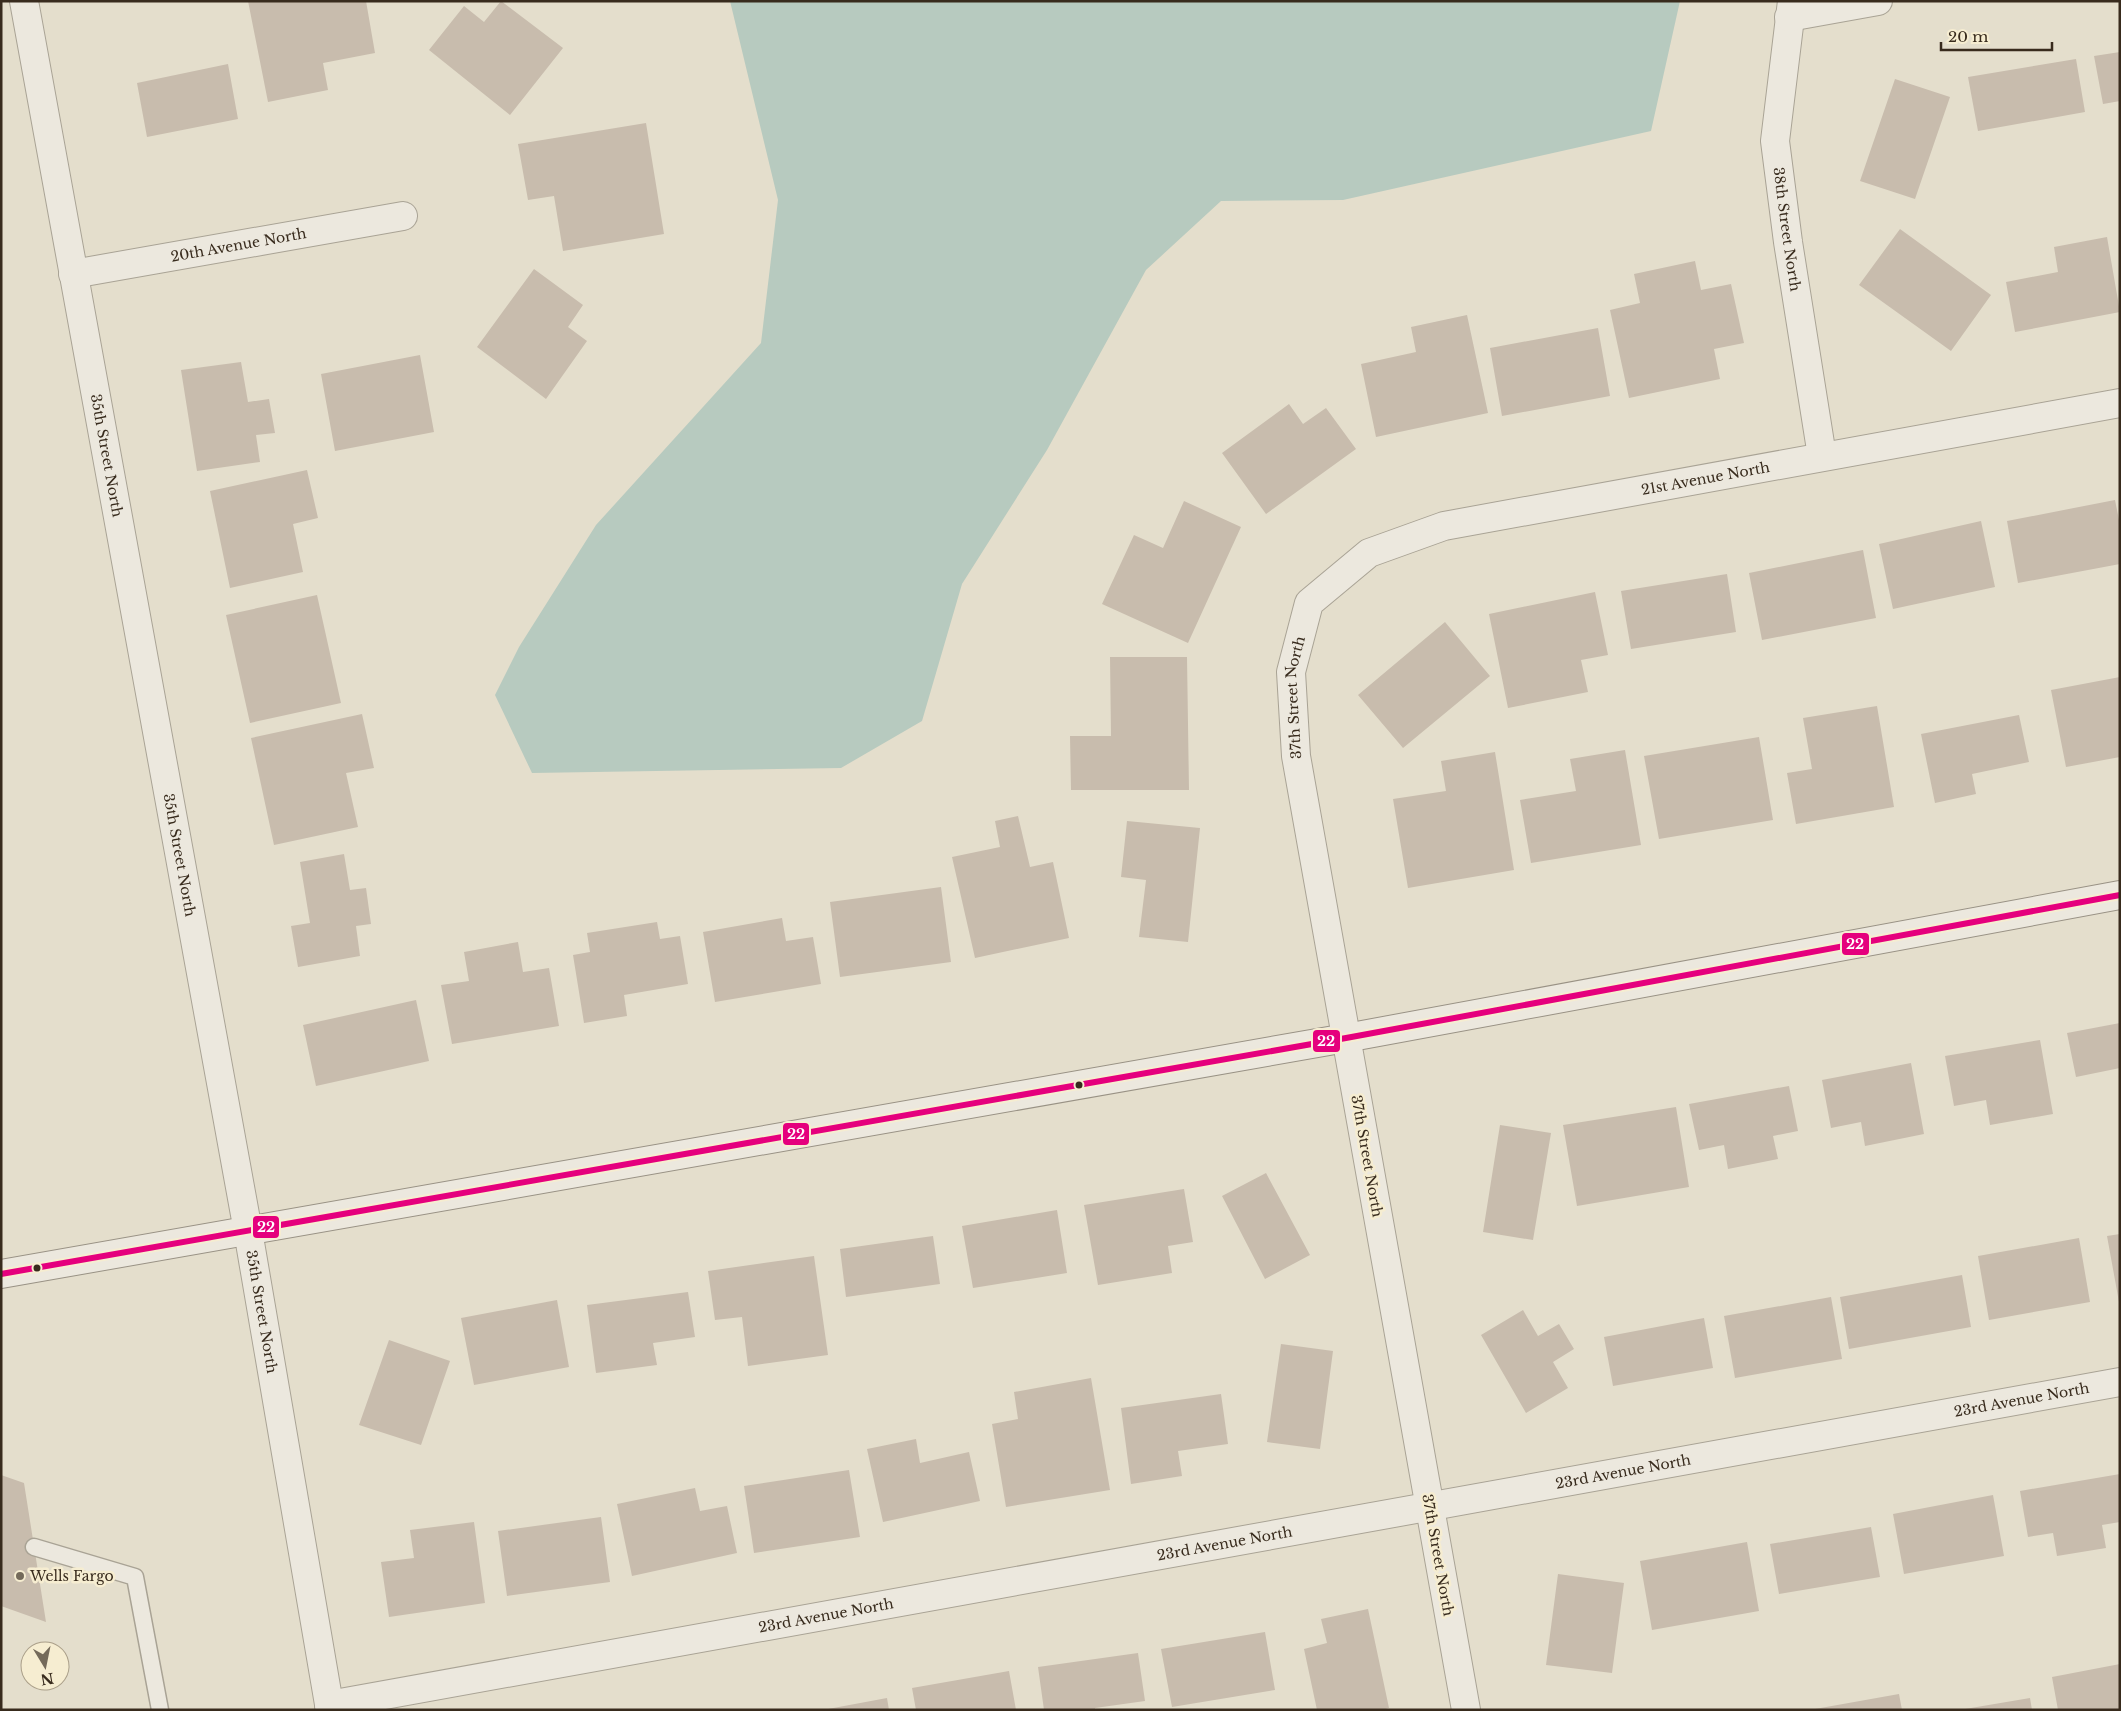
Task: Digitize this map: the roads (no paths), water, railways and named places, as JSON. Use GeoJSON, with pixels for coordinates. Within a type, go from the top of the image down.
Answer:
{"type":"FeatureCollection","features":[{"type":"Feature","properties":{"kind":"street","name":"35th Street North"},"geometry":{"type":"LineString","coordinates":[[24,1],[248,1231],[330,1707]]}},
{"type":"Feature","properties":{"kind":"street"},"geometry":{"type":"LineString","coordinates":[[1790,9],[1878,1]]}},
{"type":"Feature","properties":{"kind":"street","name":"38th Street North"},"geometry":{"type":"LineString","coordinates":[[1790,9],[1775,141],[1788,242],[1822,456]]}},
{"type":"Feature","properties":{"kind":"street","name":"20th Avenue North"},"geometry":{"type":"LineString","coordinates":[[73,274],[403,216]]}},
{"type":"Feature","properties":{"kind":"street","name":"21st Avenue North"},"geometry":{"type":"LineString","coordinates":[[1309,603],[1369,553],[1444,526],[2120,403]]}},
{"type":"Feature","properties":{"kind":"street","name":"37th Street North"},"geometry":{"type":"LineString","coordinates":[[1309,603],[1291,672],[1296,756],[1466,1710]]}},
{"type":"Feature","properties":{"kind":"street"},"geometry":{"type":"LineString","coordinates":[[1,1274],[1346,1038],[2120,895]]}},
{"type":"Feature","properties":{"kind":"street","name":"23rd Avenue North"},"geometry":{"type":"LineString","coordinates":[[330,1707],[2120,1382]]}},
{"type":"Feature","properties":{"kind":"lane"},"geometry":{"type":"LineString","coordinates":[[34,1546],[135,1577],[160,1710]]}},
{"type":"Feature","properties":{"kind":"place","name":"Wells Fargo"},"geometry":{"type":"Point","coordinates":[20,1576]}}]}
